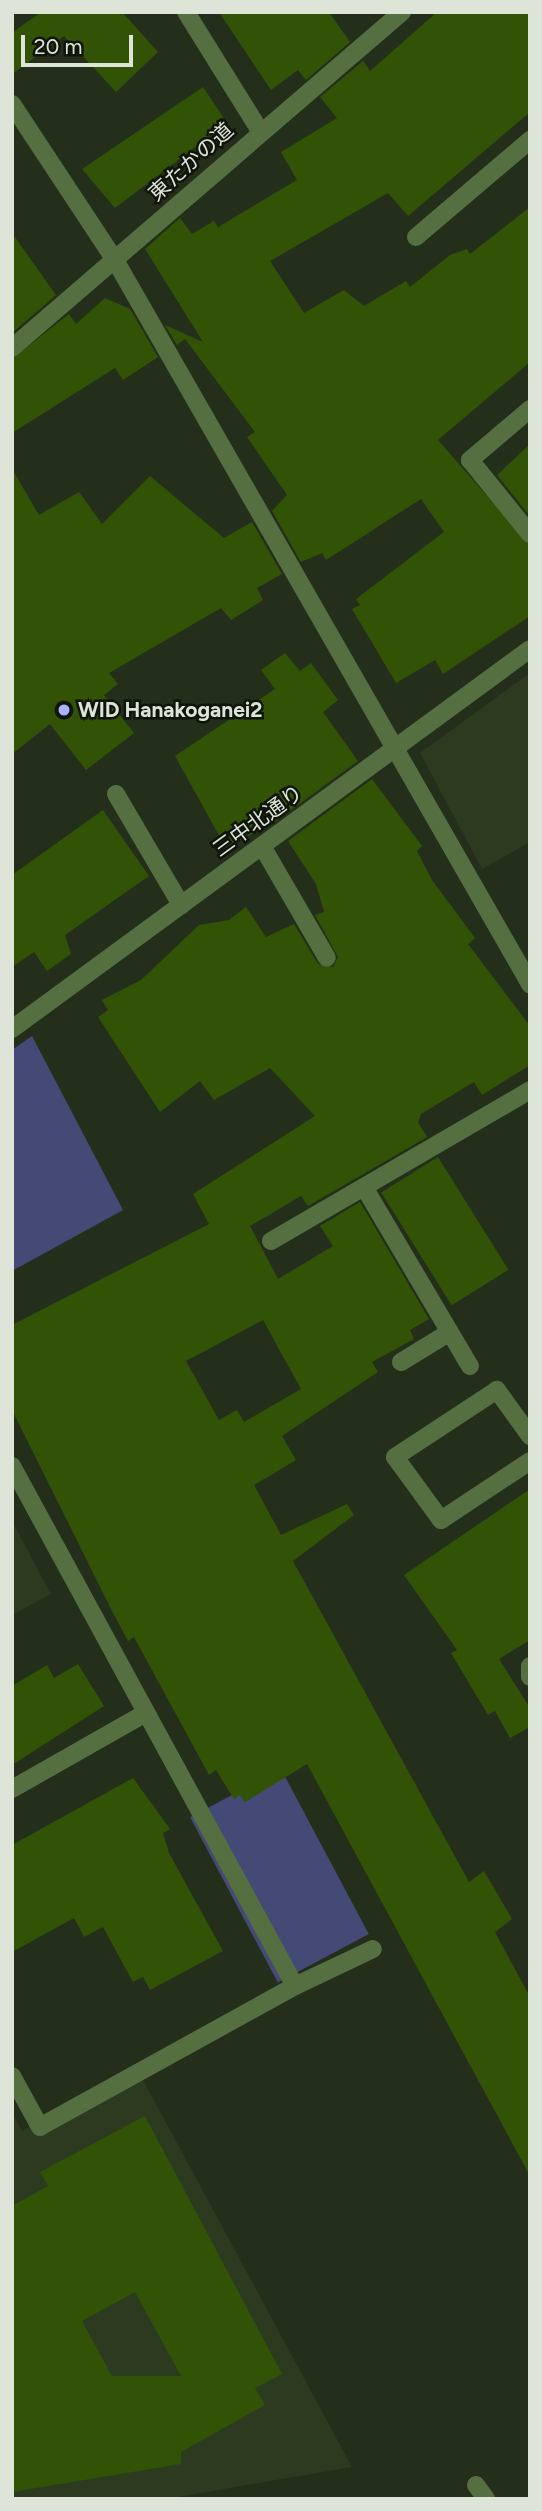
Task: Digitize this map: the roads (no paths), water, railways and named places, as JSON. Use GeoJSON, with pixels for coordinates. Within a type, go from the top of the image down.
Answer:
{"type":"FeatureCollection","features":[{"type":"Feature","properties":{"kind":"street"},"geometry":{"type":"LineString","coordinates":[[186,12],[261,131]]}},
{"type":"Feature","properties":{"kind":"street","name":"東たかの道"},"geometry":{"type":"LineString","coordinates":[[12,348],[402,12]]}},
{"type":"Feature","properties":{"kind":"street"},"geometry":{"type":"LineString","coordinates":[[12,104],[116,260],[530,984]]}},
{"type":"Feature","properties":{"kind":"street"},"geometry":{"type":"LineString","coordinates":[[416,237],[530,140]]}},
{"type":"Feature","properties":{"kind":"street"},"geometry":{"type":"LineString","coordinates":[[530,409],[470,460],[530,534]]}},
{"type":"Feature","properties":{"kind":"street","name":"三中北通り"},"geometry":{"type":"LineString","coordinates":[[12,1029],[530,649]]}},
{"type":"Feature","properties":{"kind":"street"},"geometry":{"type":"LineString","coordinates":[[116,794],[181,905]]}},
{"type":"Feature","properties":{"kind":"street"},"geometry":{"type":"LineString","coordinates":[[262,846],[327,958]]}},
{"type":"Feature","properties":{"kind":"street"},"geometry":{"type":"LineString","coordinates":[[271,1241],[530,1090]]}},
{"type":"Feature","properties":{"kind":"street"},"geometry":{"type":"LineString","coordinates":[[364,1187],[470,1366]]}},
{"type":"Feature","properties":{"kind":"street"},"geometry":{"type":"LineString","coordinates":[[401,1362],[450,1332]]}},
{"type":"Feature","properties":{"kind":"street"},"geometry":{"type":"LineString","coordinates":[[530,1436],[497,1390],[394,1457],[441,1520],[530,1461]]}},
{"type":"Feature","properties":{"kind":"street"},"geometry":{"type":"LineString","coordinates":[[12,1466],[295,1986]]}},
{"type":"Feature","properties":{"kind":"street"},"geometry":{"type":"LineString","coordinates":[[530,1666],[530,1677]]}},
{"type":"Feature","properties":{"kind":"street"},"geometry":{"type":"LineString","coordinates":[[12,1788],[146,1713]]}},
{"type":"Feature","properties":{"kind":"street"},"geometry":{"type":"LineString","coordinates":[[12,2076],[40,2127],[295,1986],[373,1949]]}},
{"type":"Feature","properties":{"kind":"place","name":"WID Hanakoganei2"},"geometry":{"type":"Point","coordinates":[64,710]}}]}
